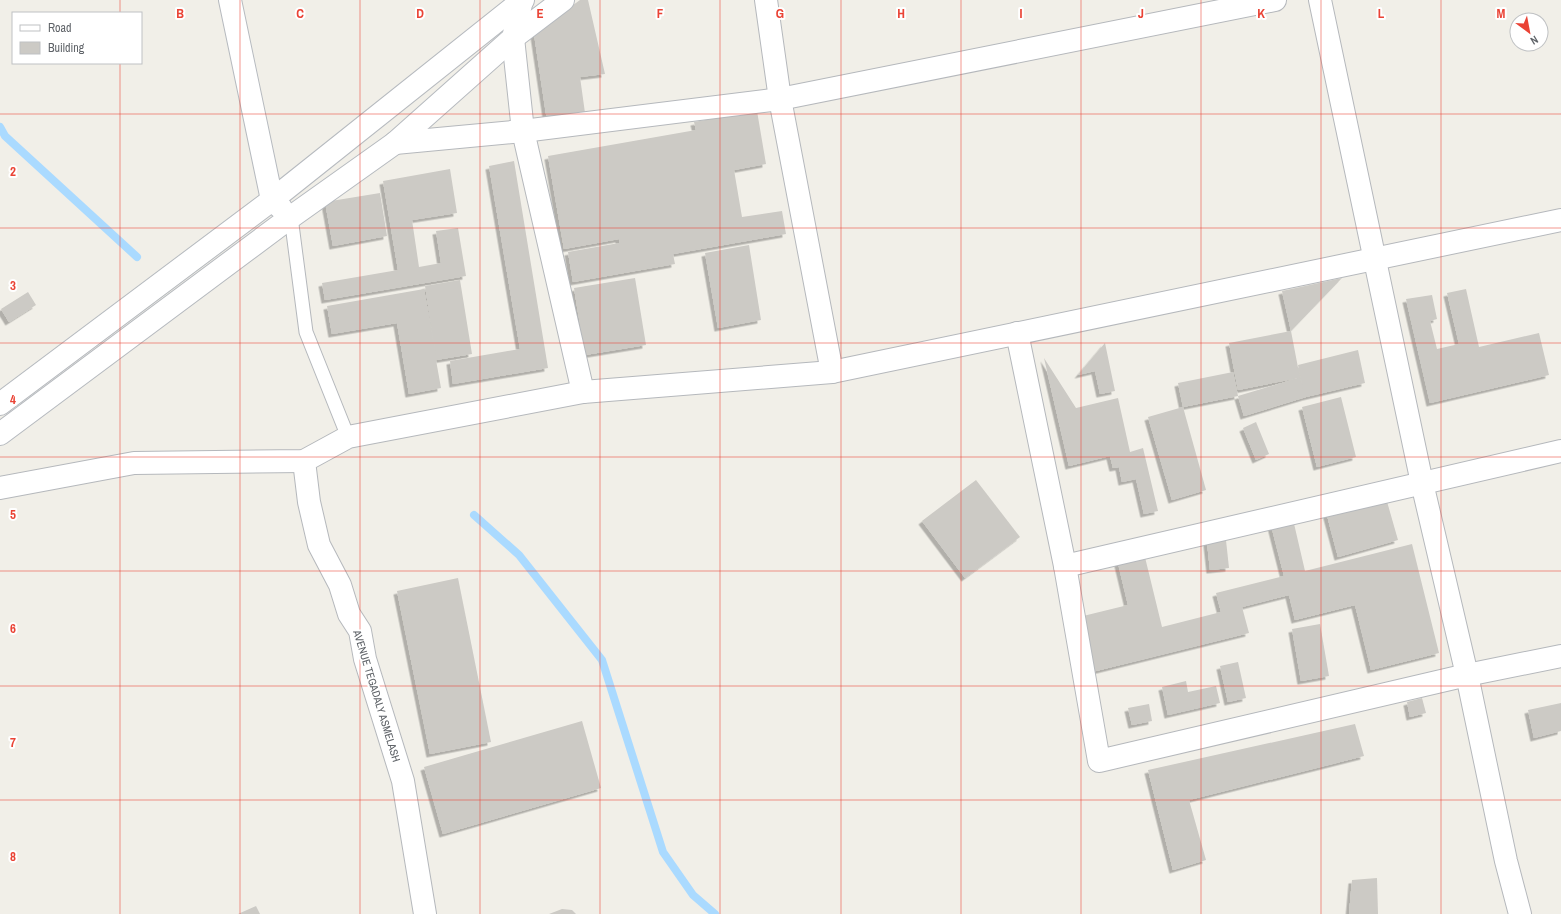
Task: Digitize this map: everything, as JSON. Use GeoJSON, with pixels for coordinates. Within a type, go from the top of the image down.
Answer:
{"type":"FeatureCollection","features":[{"type":"Feature","properties":{"kind":"street"},"geometry":{"type":"LineString","coordinates":[[230,0],[272,200],[291,217]]}},
{"type":"Feature","properties":{"kind":"street"},"geometry":{"type":"LineString","coordinates":[[0,404],[272,200],[523,0]]}},
{"type":"Feature","properties":{"kind":"street"},"geometry":{"type":"LineString","coordinates":[[523,0],[513,38],[524,131],[583,392]]}},
{"type":"Feature","properties":{"kind":"street"},"geometry":{"type":"LineString","coordinates":[[0,434],[291,217],[395,143],[513,38],[563,0]]}},
{"type":"Feature","properties":{"kind":"street"},"geometry":{"type":"LineString","coordinates":[[766,0],[780,100],[832,372]]}},
{"type":"Feature","properties":{"kind":"street"},"geometry":{"type":"LineString","coordinates":[[395,143],[524,131],[780,100],[1275,0]]}},
{"type":"Feature","properties":{"kind":"street"},"geometry":{"type":"LineString","coordinates":[[1320,0],[1376,259],[1422,484],[1467,675],[1506,861],[1520,914]]}},
{"type":"Feature","properties":{"kind":"street"},"geometry":{"type":"LineString","coordinates":[[0,488],[134,463],[304,461],[348,437],[583,392],[832,372],[1561,220]]}},
{"type":"Feature","properties":{"kind":"street"},"geometry":{"type":"LineString","coordinates":[[1017,333],[1065,566],[1099,761],[1467,675],[1561,656]]}},
{"type":"Feature","properties":{"kind":"street"},"geometry":{"type":"LineString","coordinates":[[1065,566],[1561,452]]}},
{"type":"Feature","properties":{"kind":"street","name":"AVENUE TEGADALY ASMELASH"},"geometry":{"type":"LineString","coordinates":[[304,461],[309,502],[319,545],[340,585],[349,614],[360,631],[365,659],[402,781],[425,914]]}},
{"type":"Feature","properties":{"kind":"lane"},"geometry":{"type":"LineString","coordinates":[[291,217],[306,332],[348,437]]}},
{"type":"Feature","properties":{"kind":"building"},"geometry":{"type":"Polygon","coordinates":[[[580,0],[588,0],[605,74],[580,77],[585,113],[547,121],[534,34],[580,0]]]}},
{"type":"Feature","properties":{"kind":"building"},"geometry":{"type":"Polygon","coordinates":[[[757,111],[766,164],[734,170],[742,217],[782,211],[786,234],[673,254],[675,264],[573,282],[568,252],[619,243],[619,239],[564,249],[548,156],[696,130],[694,122],[757,111]]]}},
{"type":"Feature","properties":{"kind":"building"},"geometry":{"type":"Polygon","coordinates":[[[514,161],[548,368],[453,384],[450,361],[520,349],[489,166],[514,161]]]}},
{"type":"Feature","properties":{"kind":"building"},"geometry":{"type":"Polygon","coordinates":[[[450,169],[457,213],[412,220],[419,267],[441,263],[436,231],[458,228],[466,276],[325,300],[322,283],[398,270],[383,181],[450,169]]]}},
{"type":"Feature","properties":{"kind":"building"},"geometry":{"type":"Polygon","coordinates":[[[380,193],[387,236],[333,246],[325,202],[380,193]]]}},
{"type":"Feature","properties":{"kind":"building"},"geometry":{"type":"Polygon","coordinates":[[[749,245],[761,320],[718,328],[705,253],[749,245]]]}},
{"type":"Feature","properties":{"kind":"building"},"geometry":{"type":"Polygon","coordinates":[[[635,278],[646,345],[585,355],[574,288],[635,278]]]}},
{"type":"Feature","properties":{"kind":"building"},"geometry":{"type":"Polygon","coordinates":[[[1342,278],[1291,331],[1282,291],[1342,278]]]}},
{"type":"Feature","properties":{"kind":"building"},"geometry":{"type":"Polygon","coordinates":[[[460,280],[472,354],[436,360],[441,388],[409,394],[397,323],[332,334],[327,306],[424,289],[436,356],[425,286],[460,280]]]}},
{"type":"Feature","properties":{"kind":"building"},"geometry":{"type":"Polygon","coordinates":[[[1466,289],[1479,347],[1539,333],[1549,375],[1430,403],[1406,299],[1432,295],[1437,319],[1430,321],[1437,349],[1459,344],[1447,293],[1466,289]]]}},
{"type":"Feature","properties":{"kind":"building"},"geometry":{"type":"Polygon","coordinates":[[[28,292],[36,305],[9,322],[1,309],[28,292]]]}},
{"type":"Feature","properties":{"kind":"building"},"geometry":{"type":"Polygon","coordinates":[[[1291,331],[1300,378],[1303,389],[1298,365],[1358,350],[1365,383],[1306,397],[1244,416],[1238,396],[1298,378],[1238,390],[1229,343],[1291,331]]]}},
{"type":"Feature","properties":{"kind":"building"},"geometry":{"type":"Polygon","coordinates":[[[1105,343],[1115,391],[1100,394],[1095,371],[1078,375],[1105,343]]]}},
{"type":"Feature","properties":{"kind":"building"},"geometry":{"type":"Polygon","coordinates":[[[1044,358],[1076,408],[1118,398],[1130,452],[1143,448],[1158,511],[1144,514],[1136,479],[1122,482],[1119,467],[1113,468],[1110,456],[1069,466],[1044,358]]]}},
{"type":"Feature","properties":{"kind":"building"},"geometry":{"type":"Polygon","coordinates":[[[1233,372],[1238,396],[1183,407],[1178,383],[1233,372]]]}},
{"type":"Feature","properties":{"kind":"building"},"geometry":{"type":"Polygon","coordinates":[[[1341,397],[1356,457],[1317,467],[1302,407],[1341,397]]]}},
{"type":"Feature","properties":{"kind":"building"},"geometry":{"type":"Polygon","coordinates":[[[1183,407],[1206,490],[1172,500],[1148,417],[1183,407]]]}},
{"type":"Feature","properties":{"kind":"building"},"geometry":{"type":"Polygon","coordinates":[[[1256,422],[1269,454],[1256,460],[1243,428],[1256,422]]]}},
{"type":"Feature","properties":{"kind":"building"},"geometry":{"type":"Polygon","coordinates":[[[976,480],[1020,537],[965,578],[922,521],[976,480]]]}},
{"type":"Feature","properties":{"kind":"building"},"geometry":{"type":"Polygon","coordinates":[[[1384,491],[1398,540],[1338,557],[1325,508],[1384,491]]]}},
{"type":"Feature","properties":{"kind":"building"},"geometry":{"type":"Polygon","coordinates":[[[1292,515],[1305,571],[1412,544],[1439,653],[1371,670],[1355,605],[1295,620],[1289,595],[1242,607],[1249,633],[1088,673],[1075,618],[1128,605],[1116,555],[1143,549],[1162,627],[1221,612],[1216,593],[1284,576],[1270,521],[1292,515]]]}},
{"type":"Feature","properties":{"kind":"building"},"geometry":{"type":"Polygon","coordinates":[[[1225,531],[1229,568],[1210,570],[1206,533],[1225,531]]]}},
{"type":"Feature","properties":{"kind":"building"},"geometry":{"type":"Polygon","coordinates":[[[458,578],[491,742],[430,754],[397,591],[458,578]]]}},
{"type":"Feature","properties":{"kind":"building"},"geometry":{"type":"Polygon","coordinates":[[[1320,624],[1329,676],[1301,681],[1292,629],[1320,624]]]}},
{"type":"Feature","properties":{"kind":"building"},"geometry":{"type":"Polygon","coordinates":[[[1238,662],[1246,698],[1228,702],[1220,666],[1238,662]]]}},
{"type":"Feature","properties":{"kind":"building"},"geometry":{"type":"Polygon","coordinates":[[[1186,681],[1188,692],[1216,686],[1220,703],[1168,715],[1162,687],[1186,681]]]}},
{"type":"Feature","properties":{"kind":"building"},"geometry":{"type":"Polygon","coordinates":[[[1422,698],[1426,713],[1410,717],[1407,702],[1422,698]]]}},
{"type":"Feature","properties":{"kind":"building"},"geometry":{"type":"Polygon","coordinates":[[[1561,703],[1561,731],[1534,738],[1528,710],[1561,703]]]}},
{"type":"Feature","properties":{"kind":"building"},"geometry":{"type":"Polygon","coordinates":[[[1149,704],[1152,721],[1132,725],[1128,708],[1149,704]]]}},
{"type":"Feature","properties":{"kind":"building"},"geometry":{"type":"Polygon","coordinates":[[[582,721],[601,788],[443,834],[424,767],[582,721]]]}},
{"type":"Feature","properties":{"kind":"building"},"geometry":{"type":"Polygon","coordinates":[[[1355,724],[1364,756],[1189,800],[1206,860],[1173,870],[1148,770],[1355,724]]]}},
{"type":"Feature","properties":{"kind":"building"},"geometry":{"type":"Polygon","coordinates":[[[1377,878],[1378,914],[1349,914],[1352,880],[1377,878]]]}},
{"type":"Feature","properties":{"kind":"building"},"geometry":{"type":"Polygon","coordinates":[[[256,906],[260,914],[238,914],[256,906]]]}},
{"type":"Feature","properties":{"kind":"building"},"geometry":{"type":"Polygon","coordinates":[[[562,909],[572,910],[576,914],[549,914],[562,909]]]}},
{"type":"Feature","properties":{"kind":"waterway"},"geometry":{"type":"LineString","coordinates":[[0,127],[5,136],[137,257]]}},
{"type":"Feature","properties":{"kind":"waterway"},"geometry":{"type":"LineString","coordinates":[[474,515],[519,555],[602,660],[663,852],[693,895],[715,914]]}}]}
